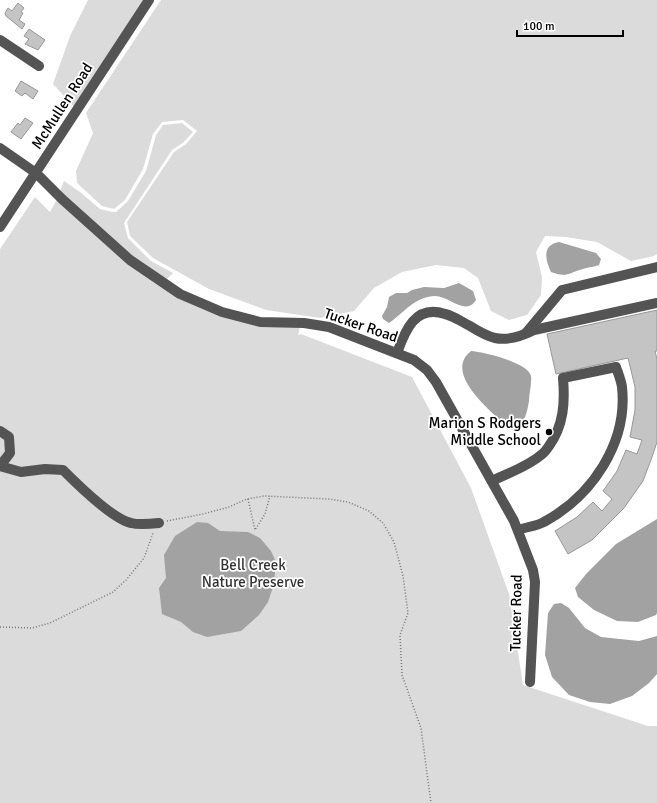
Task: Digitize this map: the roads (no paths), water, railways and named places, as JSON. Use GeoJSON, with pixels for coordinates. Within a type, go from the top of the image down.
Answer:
{"type":"FeatureCollection","features":[{"type":"Feature","properties":{"kind":"street","name":"McMullen Road"},"geometry":{"type":"LineString","coordinates":[[0,227],[149,0]]}},
{"type":"Feature","properties":{"kind":"street"},"geometry":{"type":"LineString","coordinates":[[0,40],[39,66]]}},
{"type":"Feature","properties":{"kind":"street","name":"Tucker Road"},"geometry":{"type":"LineString","coordinates":[[0,148],[36,173],[62,199],[130,260],[180,294],[222,312],[260,322],[304,323],[329,327],[414,360],[427,370],[432,376],[492,481],[518,530],[533,570],[535,582],[530,682]]}},
{"type":"Feature","properties":{"kind":"street"},"geometry":{"type":"LineString","coordinates":[[525,334],[562,290],[657,267]]}},
{"type":"Feature","properties":{"kind":"street"},"geometry":{"type":"LineString","coordinates":[[397,353],[414,319],[421,314],[429,312],[446,314],[494,338],[510,338],[534,330],[657,303]]}},
{"type":"Feature","properties":{"kind":"street"},"geometry":{"type":"LineString","coordinates":[[492,481],[522,467],[542,455],[556,436],[562,418],[564,396],[563,378],[616,367],[622,387],[621,418],[613,447],[596,478],[572,505],[543,523],[518,530]]}},
{"type":"Feature","properties":{"kind":"street"},"geometry":{"type":"LineString","coordinates":[[0,431],[9,437],[10,453],[0,466],[21,472],[45,469],[63,470],[80,487],[115,515],[130,523],[159,523]]}},
{"type":"Feature","properties":{"kind":"place","name":"Marion S Rodgers Middle School"},"geometry":{"type":"Point","coordinates":[549,432]}},
{"type":"Feature","properties":{"kind":"park label","name":"Bell Creek Nature Preserve"},"geometry":{"type":"Point","coordinates":[253,574]}}]}
